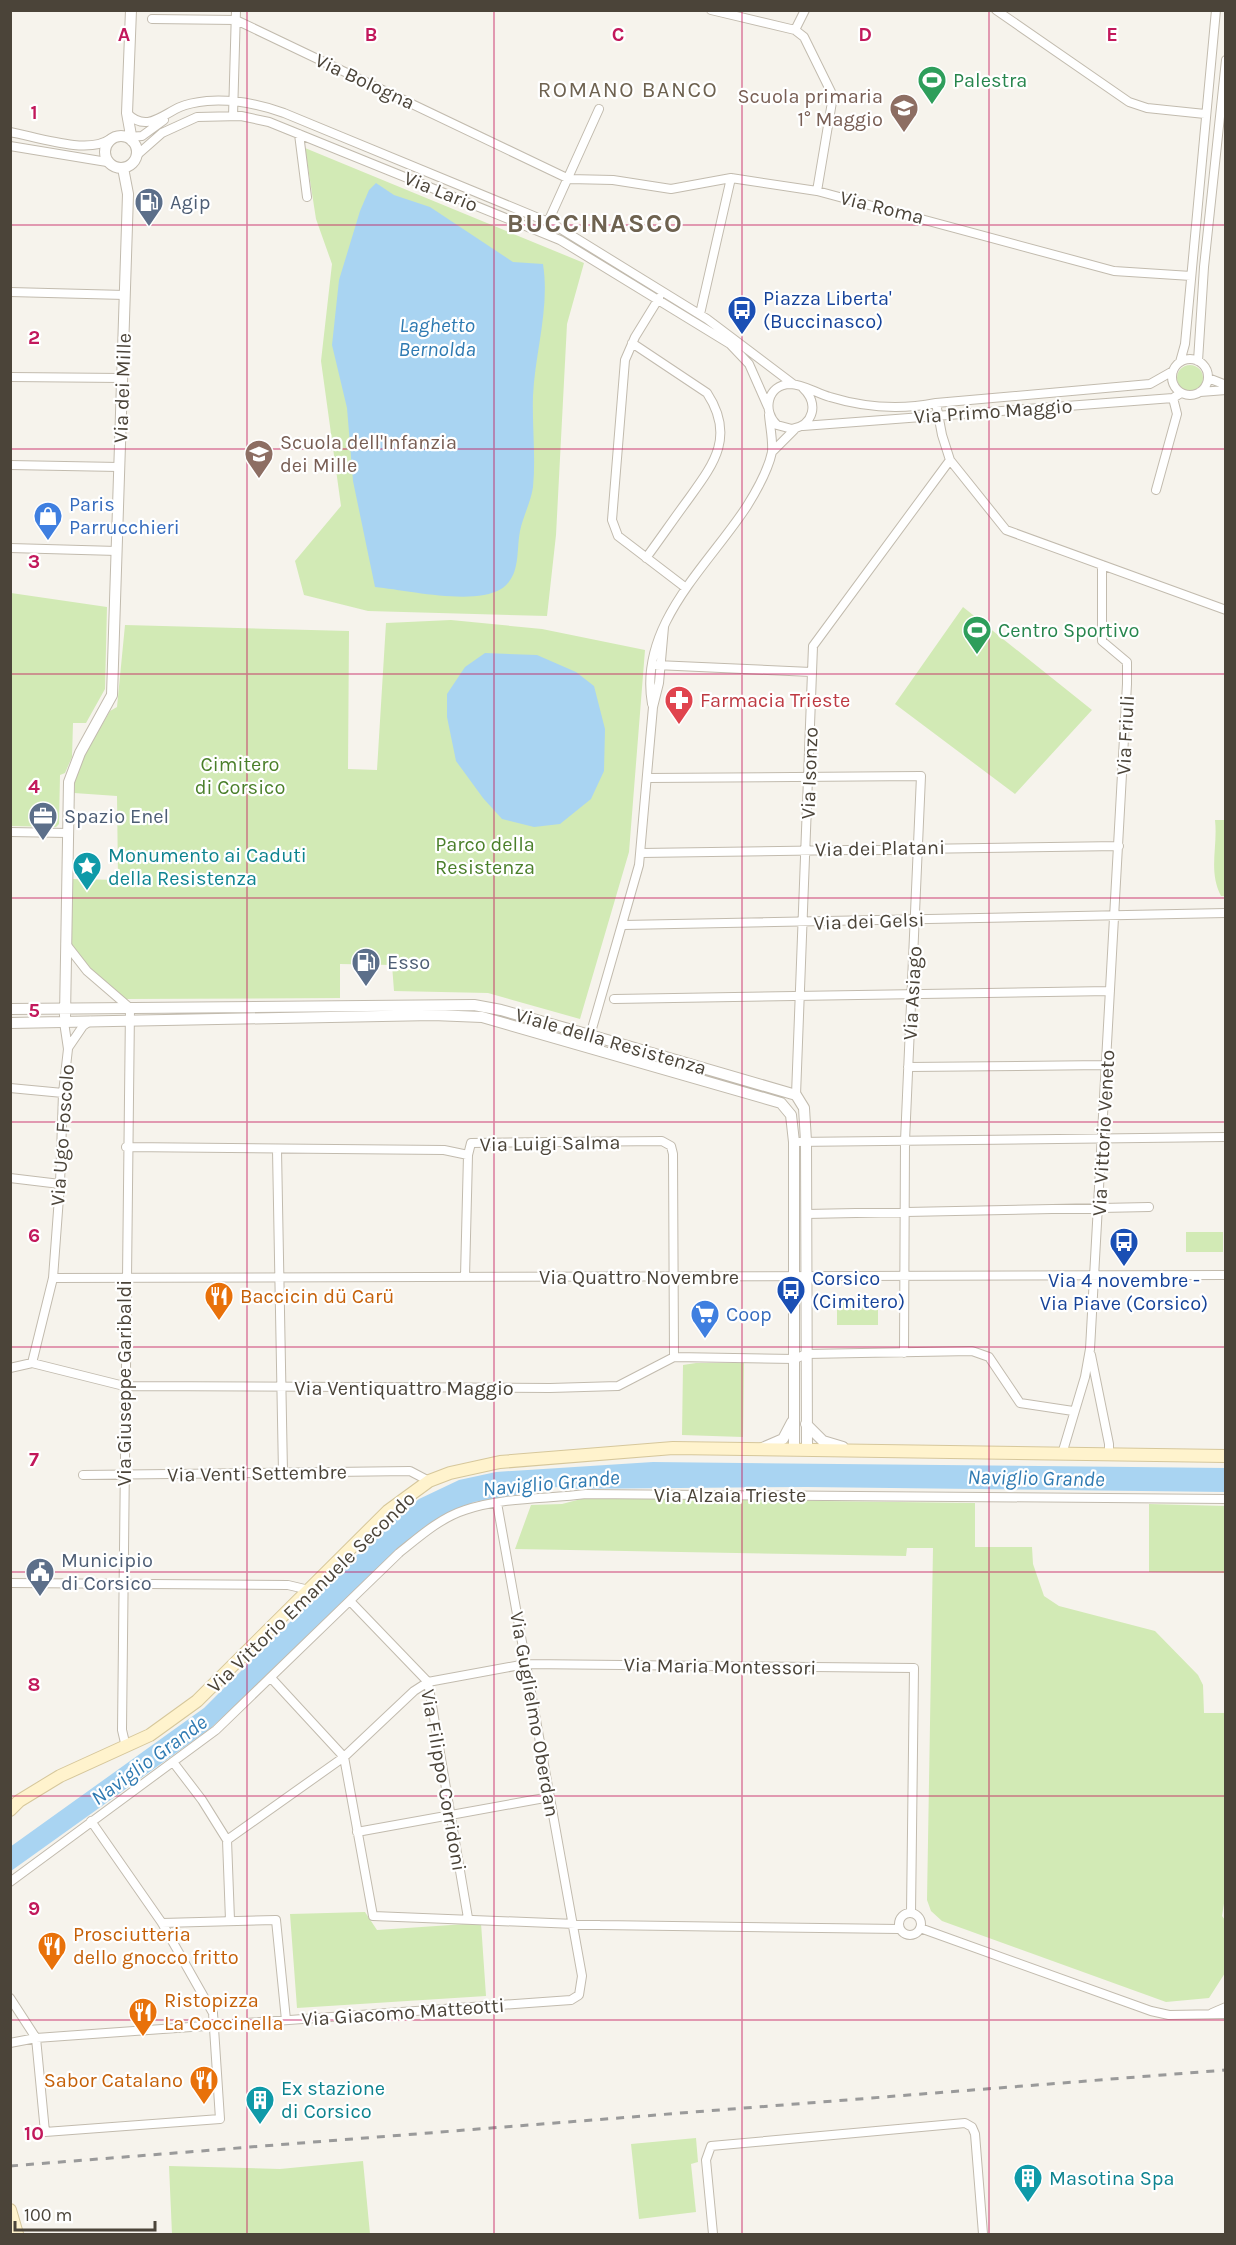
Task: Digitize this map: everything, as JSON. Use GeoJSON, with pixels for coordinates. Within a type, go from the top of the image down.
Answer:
{"type":"FeatureCollection","features":[{"type":"Feature","properties":{"kind":"main road","name":"Via Vittorio Emanuele Secondo"},"geometry":{"type":"LineString","coordinates":[[10,1822],[13,1804],[70,1772],[126,1747],[166,1724],[197,1701],[388,1512],[429,1481],[470,1468],[500,1462],[673,1448],[1226,1456]]}},
{"type":"Feature","properties":{"kind":"main road"},"geometry":{"type":"LineString","coordinates":[[10,2210],[16,2235]]}},
{"type":"Feature","properties":{"kind":"street"},"geometry":{"type":"LineString","coordinates":[[10,146],[107,162],[113,167],[123,168],[131,165],[137,155],[130,139],[127,113],[131,10]]}},
{"type":"Feature","properties":{"kind":"street"},"geometry":{"type":"LineString","coordinates":[[711,10],[743,14],[795,30],[804,37],[833,96],[817,191]]}},
{"type":"Feature","properties":{"kind":"street"},"geometry":{"type":"LineString","coordinates":[[795,30],[805,10]]}},
{"type":"Feature","properties":{"kind":"street"},"geometry":{"type":"LineString","coordinates":[[996,10],[1129,102],[1147,108],[1205,114]]}},
{"type":"Feature","properties":{"kind":"street"},"geometry":{"type":"LineString","coordinates":[[1216,10],[1185,344],[1180,362],[1173,371],[1174,386],[1182,393],[1191,395],[1226,390]]}},
{"type":"Feature","properties":{"kind":"street"},"geometry":{"type":"LineString","coordinates":[[233,116],[236,15]]}},
{"type":"Feature","properties":{"kind":"street","name":"Via Bologna"},"geometry":{"type":"LineString","coordinates":[[152,19],[236,15],[569,179]]}},
{"type":"Feature","properties":{"kind":"street"},"geometry":{"type":"LineString","coordinates":[[1198,362],[1204,267],[1226,60]]}},
{"type":"Feature","properties":{"kind":"street","name":"Via Lario"},"geometry":{"type":"LineString","coordinates":[[127,113],[134,119],[146,122],[158,121],[190,104],[234,101],[285,113],[547,221],[700,314],[793,384]]}},
{"type":"Feature","properties":{"kind":"street"},"geometry":{"type":"LineString","coordinates":[[543,232],[599,109]]}},
{"type":"Feature","properties":{"kind":"street"},"geometry":{"type":"LineString","coordinates":[[107,162],[104,150],[122,126],[127,113]]}},
{"type":"Feature","properties":{"kind":"street","name":"Via Lario"},"geometry":{"type":"LineString","coordinates":[[130,139],[148,133],[170,114]]}},
{"type":"Feature","properties":{"kind":"street","name":"Via Lario"},"geometry":{"type":"LineString","coordinates":[[137,155],[162,133],[186,120],[202,116],[255,118],[543,232],[587,255],[721,337],[742,354],[759,382],[768,409]]}},
{"type":"Feature","properties":{"kind":"street"},"geometry":{"type":"LineString","coordinates":[[10,132],[85,146],[99,145],[117,136],[130,139]]}},
{"type":"Feature","properties":{"kind":"street"},"geometry":{"type":"LineString","coordinates":[[299,134],[306,197]]}},
{"type":"Feature","properties":{"kind":"street","name":"Via dei Mille"},"geometry":{"type":"LineString","coordinates":[[115,608],[128,190],[123,168]]}},
{"type":"Feature","properties":{"kind":"street"},"geometry":{"type":"LineString","coordinates":[[700,314],[731,178]]}},
{"type":"Feature","properties":{"kind":"street","name":"Via Roma"},"geometry":{"type":"LineString","coordinates":[[569,179],[613,180],[671,189],[731,178],[817,191],[1114,271],[1191,276]]}},
{"type":"Feature","properties":{"kind":"street"},"geometry":{"type":"LineString","coordinates":[[10,292],[125,295]]}},
{"type":"Feature","properties":{"kind":"street"},"geometry":{"type":"LineString","coordinates":[[659,298],[632,343],[622,376],[612,520],[618,536],[687,588]]}},
{"type":"Feature","properties":{"kind":"street"},"geometry":{"type":"LineString","coordinates":[[632,343],[707,393],[715,405],[721,429],[718,452],[712,467],[646,558]]}},
{"type":"Feature","properties":{"kind":"street"},"geometry":{"type":"LineString","coordinates":[[1180,362],[1186,360],[1198,362],[1205,368],[1208,378],[1200,392]]}},
{"type":"Feature","properties":{"kind":"street","name":"Via Primo Maggio"},"geometry":{"type":"LineString","coordinates":[[803,388],[842,401],[877,407],[903,408],[1150,384],[1173,371]]}},
{"type":"Feature","properties":{"kind":"street"},"geometry":{"type":"LineString","coordinates":[[10,377],[122,378]]}},
{"type":"Feature","properties":{"kind":"street"},"geometry":{"type":"LineString","coordinates":[[1208,378],[1226,385]]}},
{"type":"Feature","properties":{"kind":"street"},"geometry":{"type":"LineString","coordinates":[[586,1046],[623,925],[641,853],[653,707],[650,686],[664,627],[687,588],[756,492],[771,453],[784,438],[812,415],[813,407],[809,393],[803,388],[793,384],[778,388],[771,396],[768,409],[771,453]]}},
{"type":"Feature","properties":{"kind":"street","name":"Via Primo Maggio"},"geometry":{"type":"LineString","coordinates":[[800,427],[1173,398],[1182,393]]}},
{"type":"Feature","properties":{"kind":"street"},"geometry":{"type":"LineString","coordinates":[[1156,490],[1177,414],[1173,398]]}},
{"type":"Feature","properties":{"kind":"street"},"geometry":{"type":"LineString","coordinates":[[936,403],[950,460],[1006,530],[1226,610]]}},
{"type":"Feature","properties":{"kind":"street"},"geometry":{"type":"LineString","coordinates":[[768,409],[773,422],[782,428],[800,427]]}},
{"type":"Feature","properties":{"kind":"street","name":"Via Isonzo"},"geometry":{"type":"LineString","coordinates":[[795,1095],[813,646],[950,460]]}},
{"type":"Feature","properties":{"kind":"street"},"geometry":{"type":"LineString","coordinates":[[10,465],[119,467]]}},
{"type":"Feature","properties":{"kind":"street"},"geometry":{"type":"LineString","coordinates":[[10,548],[117,551]]}},
{"type":"Feature","properties":{"kind":"street","name":"Via Friuli"},"geometry":{"type":"LineString","coordinates":[[1102,565],[1102,641],[1122,655],[1127,662],[1115,916]]}},
{"type":"Feature","properties":{"kind":"street","name":"Via Ugo Foscolo"},"geometry":{"type":"LineString","coordinates":[[32,1363],[53,1278],[60,1184],[63,1093],[68,1049],[64,1022],[70,776],[112,694],[115,608]]}},
{"type":"Feature","properties":{"kind":"street"},"geometry":{"type":"LineString","coordinates":[[656,665],[811,672]]}},
{"type":"Feature","properties":{"kind":"street","name":"Via Asiago"},"geometry":{"type":"LineString","coordinates":[[809,777],[921,776],[905,1141],[904,1353]]}},
{"type":"Feature","properties":{"kind":"street"},"geometry":{"type":"LineString","coordinates":[[648,778],[809,777]]}},
{"type":"Feature","properties":{"kind":"street"},"geometry":{"type":"LineString","coordinates":[[10,832],[68,833]]}},
{"type":"Feature","properties":{"kind":"street","name":"Via dei Platani"},"geometry":{"type":"LineString","coordinates":[[641,853],[919,847],[1119,846]]}},
{"type":"Feature","properties":{"kind":"street","name":"Via dei Gelsi"},"geometry":{"type":"LineString","coordinates":[[623,925],[1226,913]]}},
{"type":"Feature","properties":{"kind":"street","name":"Via Vittorio Veneto"},"geometry":{"type":"LineString","coordinates":[[1062,1454],[1072,1411],[1085,1377],[1090,1349],[1115,916]]}},
{"type":"Feature","properties":{"kind":"street"},"geometry":{"type":"LineString","coordinates":[[66,944],[87,971],[129,1014]]}},
{"type":"Feature","properties":{"kind":"street"},"geometry":{"type":"LineString","coordinates":[[614,999],[1110,991]]}},
{"type":"Feature","properties":{"kind":"street","name":"Viale della Resistenza"},"geometry":{"type":"LineString","coordinates":[[10,1009],[66,1009],[129,1014],[355,1011],[474,1005],[590,1035],[795,1095]]}},
{"type":"Feature","properties":{"kind":"street","name":"Viale della Resistenza"},"geometry":{"type":"LineString","coordinates":[[355,1011],[482,1017],[776,1100],[785,1107],[790,1115],[794,1142],[794,1416],[800,1449]]}},
{"type":"Feature","properties":{"kind":"street","name":"Viale della Resistenza"},"geometry":{"type":"LineString","coordinates":[[10,1023],[91,1021],[129,1014]]}},
{"type":"Feature","properties":{"kind":"street","name":"Via Giuseppe Garibaldi"},"geometry":{"type":"LineString","coordinates":[[126,1747],[122,1730],[123,1475],[129,1014]]}},
{"type":"Feature","properties":{"kind":"street","name":"Via Ugo Foscolo"},"geometry":{"type":"LineString","coordinates":[[68,1049],[83,1026],[91,1021]]}},
{"type":"Feature","properties":{"kind":"street"},"geometry":{"type":"LineString","coordinates":[[908,1067],[1106,1065]]}},
{"type":"Feature","properties":{"kind":"street"},"geometry":{"type":"LineString","coordinates":[[10,1088],[63,1093]]}},
{"type":"Feature","properties":{"kind":"street"},"geometry":{"type":"LineString","coordinates":[[795,1095],[804,1108],[806,1142],[806,1424],[800,1449]]}},
{"type":"Feature","properties":{"kind":"street"},"geometry":{"type":"LineString","coordinates":[[794,1142],[1226,1137]]}},
{"type":"Feature","properties":{"kind":"street","name":"Via Luigi Salma"},"geometry":{"type":"LineString","coordinates":[[126,1147],[444,1150],[468,1155],[471,1143],[662,1141],[670,1146],[674,1154],[674,1357]]}},
{"type":"Feature","properties":{"kind":"street"},"geometry":{"type":"LineString","coordinates":[[277,1150],[283,1473]]}},
{"type":"Feature","properties":{"kind":"street"},"geometry":{"type":"LineString","coordinates":[[465,1277],[468,1155]]}},
{"type":"Feature","properties":{"kind":"street"},"geometry":{"type":"LineString","coordinates":[[10,1178],[60,1184]]}},
{"type":"Feature","properties":{"kind":"street"},"geometry":{"type":"LineString","coordinates":[[806,1214],[1149,1207]]}},
{"type":"Feature","properties":{"kind":"street","name":"Via Quattro Novembre"},"geometry":{"type":"LineString","coordinates":[[53,1278],[1226,1275]]}},
{"type":"Feature","properties":{"kind":"street","name":"Via Vittorio Veneto"},"geometry":{"type":"LineString","coordinates":[[1090,1349],[1109,1454]]}},
{"type":"Feature","properties":{"kind":"street"},"geometry":{"type":"LineString","coordinates":[[795,1359],[806,1354],[981,1353],[989,1357],[1020,1403],[1072,1411]]}},
{"type":"Feature","properties":{"kind":"street","name":"Via Ventiquattro Maggio"},"geometry":{"type":"LineString","coordinates":[[10,1368],[32,1363],[124,1386],[282,1388],[618,1386],[674,1357],[795,1359]]}},
{"type":"Feature","properties":{"kind":"street"},"geometry":{"type":"LineString","coordinates":[[760,1449],[783,1439],[794,1416]]}},
{"type":"Feature","properties":{"kind":"street"},"geometry":{"type":"LineString","coordinates":[[806,1424],[823,1441],[855,1450]]}},
{"type":"Feature","properties":{"kind":"street","name":"Via Venti Settembre"},"geometry":{"type":"LineString","coordinates":[[83,1475],[410,1471],[429,1481]]}},
{"type":"Feature","properties":{"kind":"street","name":"Via Alzaia Trieste"},"geometry":{"type":"LineString","coordinates":[[10,1882],[216,1730],[427,1530],[464,1510],[497,1503],[586,1494],[1226,1499]]}},
{"type":"Feature","properties":{"kind":"street","name":"Via Guglielmo Oberdan"},"geometry":{"type":"LineString","coordinates":[[497,1503],[572,1924]]}},
{"type":"Feature","properties":{"kind":"street"},"geometry":{"type":"LineString","coordinates":[[10,1583],[288,1585],[309,1590]]}},
{"type":"Feature","properties":{"kind":"street"},"geometry":{"type":"LineString","coordinates":[[288,1585],[288,1592],[294,1605]]}},
{"type":"Feature","properties":{"kind":"street","name":"Via Filippo Corridoni"},"geometry":{"type":"LineString","coordinates":[[350,1601],[428,1682],[468,1918]]}},
{"type":"Feature","properties":{"kind":"street","name":"Via Maria Montessori"},"geometry":{"type":"LineString","coordinates":[[428,1682],[526,1664],[914,1668],[910,1912]]}},
{"type":"Feature","properties":{"kind":"street"},"geometry":{"type":"LineString","coordinates":[[272,1679],[344,1757],[373,1916],[468,1918],[572,1924],[899,1929],[904,1934],[912,1935],[920,1928]]}},
{"type":"Feature","properties":{"kind":"street"},"geometry":{"type":"LineString","coordinates":[[227,1840],[344,1757],[414,1691],[428,1682]]}},
{"type":"Feature","properties":{"kind":"street"},"geometry":{"type":"LineString","coordinates":[[173,1762],[202,1800],[227,1840],[230,1920]]}},
{"type":"Feature","properties":{"kind":"street"},"geometry":{"type":"LineString","coordinates":[[357,1832],[550,1797]]}},
{"type":"Feature","properties":{"kind":"street"},"geometry":{"type":"LineString","coordinates":[[11,2000],[36,2038],[45,2132],[220,2119],[213,2013],[162,1923],[91,1821]]}},
{"type":"Feature","properties":{"kind":"street"},"geometry":{"type":"LineString","coordinates":[[899,1929],[899,1919],[910,1912],[919,1918],[920,1928]]}},
{"type":"Feature","properties":{"kind":"street"},"geometry":{"type":"LineString","coordinates":[[162,1923],[276,1920],[286,2020]]}},
{"type":"Feature","properties":{"kind":"street","name":"Via Giacomo Matteotti"},"geometry":{"type":"LineString","coordinates":[[10,2043],[36,2038],[571,2000],[579,1995],[582,1986],[572,1924]]}},
{"type":"Feature","properties":{"kind":"street"},"geometry":{"type":"LineString","coordinates":[[920,1928],[1151,2011],[1169,2015],[1226,2014]]}},
{"type":"Feature","properties":{"kind":"street"},"geometry":{"type":"LineString","coordinates":[[1209,2013],[1226,2007]]}},
{"type":"Feature","properties":{"kind":"street"},"geometry":{"type":"LineString","coordinates":[[713,2235],[706,2160],[708,2150],[719,2144],[965,2123],[972,2127],[975,2134],[983,2235]]}},
{"type":"Feature","properties":{"kind":"green space","name":"Laghetto Bernolda"},"geometry":{"type":"Polygon","coordinates":[[[305,148],[584,263],[567,324],[556,535],[547,616],[368,611],[304,595],[295,561],[341,506],[321,361],[332,264],[316,219],[305,148]]]}},
{"type":"Feature","properties":{"kind":"green space"},"geometry":{"type":"Polygon","coordinates":[[[1190,365],[1199,369],[1203,378],[1199,387],[1190,391],[1181,387],[1177,378],[1181,369],[1190,365]]]}},
{"type":"Feature","properties":{"kind":"green space"},"geometry":{"type":"Polygon","coordinates":[[[11,593],[107,607],[105,689],[86,723],[73,723],[72,757],[65,773],[60,775],[59,824],[56,827],[11,826],[11,593]]]}},
{"type":"Feature","properties":{"kind":"green space","name":"Centro Sportivo"},"geometry":{"type":"Polygon","coordinates":[[[963,607],[1092,710],[1015,794],[895,704],[963,607]]]}},
{"type":"Feature","properties":{"kind":"green space","name":"Parco della Resistenza"},"geometry":{"type":"Polygon","coordinates":[[[451,620],[542,629],[645,650],[629,852],[580,1019],[488,993],[394,991],[392,965],[340,964],[340,998],[122,999],[86,965],[68,939],[72,879],[118,880],[117,796],[74,793],[74,773],[110,711],[117,707],[125,625],[349,631],[348,769],[377,770],[386,623],[451,620]]]}},
{"type":"Feature","properties":{"kind":"green space"},"geometry":{"type":"Polygon","coordinates":[[[1215,820],[1225,820],[1225,896],[1221,896],[1215,877],[1215,820]]]}},
{"type":"Feature","properties":{"kind":"green space"},"geometry":{"type":"Polygon","coordinates":[[[1186,1232],[1223,1232],[1223,1252],[1186,1252],[1186,1232]]]}},
{"type":"Feature","properties":{"kind":"green space"},"geometry":{"type":"Polygon","coordinates":[[[837,1301],[878,1301],[878,1325],[837,1325],[837,1301]]]}},
{"type":"Feature","properties":{"kind":"green space"},"geometry":{"type":"Polygon","coordinates":[[[744,1363],[743,1437],[682,1435],[683,1365],[744,1363]]]}},
{"type":"Feature","properties":{"kind":"green space"},"geometry":{"type":"Polygon","coordinates":[[[585,1498],[975,1503],[975,1547],[1032,1547],[1033,1564],[1044,1596],[1059,1606],[1155,1631],[1198,1675],[1203,1685],[1204,1713],[1225,1713],[1226,1891],[1222,1916],[1225,1920],[1225,1973],[1209,1998],[1166,2002],[942,1921],[931,1911],[927,1900],[933,1548],[907,1548],[906,1556],[515,1549],[531,1505],[562,1504],[585,1498]]]}},
{"type":"Feature","properties":{"kind":"green space"},"geometry":{"type":"Polygon","coordinates":[[[1149,1504],[1225,1506],[1225,1573],[1149,1572],[1149,1504]]]}},
{"type":"Feature","properties":{"kind":"green space"},"geometry":{"type":"Polygon","coordinates":[[[365,1912],[377,1930],[481,1923],[486,1996],[297,2008],[290,1914],[365,1912]]]}},
{"type":"Feature","properties":{"kind":"green space"},"geometry":{"type":"Polygon","coordinates":[[[696,2138],[698,2162],[691,2164],[696,2212],[639,2219],[631,2144],[696,2138]]]}},
{"type":"Feature","properties":{"kind":"green space"},"geometry":{"type":"Polygon","coordinates":[[[363,2161],[370,2234],[172,2234],[169,2166],[280,2169],[363,2161]]]}},
{"type":"Feature","properties":{"kind":"water","name":"Laghetto Bernolda"},"geometry":{"type":"Polygon","coordinates":[[[376,183],[394,195],[430,207],[513,262],[543,264],[545,297],[533,396],[533,487],[520,531],[515,570],[507,584],[489,594],[440,596],[375,587],[353,481],[347,408],[332,345],[339,280],[360,211],[369,190],[376,183]]]}},
{"type":"Feature","properties":{"kind":"water"},"geometry":{"type":"Polygon","coordinates":[[[485,653],[537,655],[576,672],[594,686],[605,729],[604,771],[591,799],[560,824],[534,827],[502,819],[483,798],[456,761],[447,717],[447,694],[465,667],[485,653]]]}},
{"type":"Feature","properties":{"kind":"water","name":"Naviglio Grande"},"geometry":{"type":"Polygon","coordinates":[[[653,1462],[1225,1468],[1225,1492],[807,1487],[564,1489],[560,1487],[540,1488],[527,1493],[474,1502],[427,1526],[211,1728],[11,1871],[10,1847],[204,1708],[382,1530],[419,1499],[459,1480],[496,1472],[653,1462]]]}},
{"type":"Feature","properties":{"kind":"railway"},"geometry":{"type":"LineString","coordinates":[[10,2166],[1226,2070]]}},
{"type":"Feature","properties":{"kind":"place","name":"Palestra"},"geometry":{"type":"Point","coordinates":[932,106]}},
{"type":"Feature","properties":{"kind":"place","name":"Scuola primaria 1° Maggio"},"geometry":{"type":"Point","coordinates":[904,134]}},
{"type":"Feature","properties":{"kind":"place","name":"Agip"},"geometry":{"type":"Point","coordinates":[149,228]}},
{"type":"Feature","properties":{"kind":"place","name":"Piazza Liberta' (Buccinasco)"},"geometry":{"type":"Point","coordinates":[742,336]}},
{"type":"Feature","properties":{"kind":"place","name":"Scuola dell'Infanzia dei Mille"},"geometry":{"type":"Point","coordinates":[259,480]}},
{"type":"Feature","properties":{"kind":"place","name":"Paris Parrucchieri"},"geometry":{"type":"Point","coordinates":[48,542]}},
{"type":"Feature","properties":{"kind":"place","name":"Centro Sportivo"},"geometry":{"type":"Point","coordinates":[977,656]}},
{"type":"Feature","properties":{"kind":"place","name":"Farmacia Trieste"},"geometry":{"type":"Point","coordinates":[679,726]}},
{"type":"Feature","properties":{"kind":"place","name":"Spazio Enel"},"geometry":{"type":"Point","coordinates":[43,842]}},
{"type":"Feature","properties":{"kind":"place","name":"Monumento ai Caduti della Resistenza"},"geometry":{"type":"Point","coordinates":[87,892]}},
{"type":"Feature","properties":{"kind":"place","name":"Esso"},"geometry":{"type":"Point","coordinates":[366,988]}},
{"type":"Feature","properties":{"kind":"place","name":"Via 4 novembre - Via Piave (Corsico)"},"geometry":{"type":"Point","coordinates":[1124,1268]}},
{"type":"Feature","properties":{"kind":"place","name":"Corsico (Cimitero)"},"geometry":{"type":"Point","coordinates":[791,1316]}},
{"type":"Feature","properties":{"kind":"place","name":"Baccicin dü Carü"},"geometry":{"type":"Point","coordinates":[219,1322]}},
{"type":"Feature","properties":{"kind":"place","name":"Coop"},"geometry":{"type":"Point","coordinates":[705,1340]}},
{"type":"Feature","properties":{"kind":"place","name":"Municipio di Corsico"},"geometry":{"type":"Point","coordinates":[40,1598]}},
{"type":"Feature","properties":{"kind":"place","name":"Prosciutteria dello gnocco fritto"},"geometry":{"type":"Point","coordinates":[52,1972]}},
{"type":"Feature","properties":{"kind":"place","name":"Ristopizza La Coccinella"},"geometry":{"type":"Point","coordinates":[143,2038]}},
{"type":"Feature","properties":{"kind":"place","name":"Sabor Catalano"},"geometry":{"type":"Point","coordinates":[204,2106]}},
{"type":"Feature","properties":{"kind":"place","name":"Ex stazione di Corsico"},"geometry":{"type":"Point","coordinates":[260,2126]}},
{"type":"Feature","properties":{"kind":"place","name":"Masotina Spa"},"geometry":{"type":"Point","coordinates":[1028,2204]}},
{"type":"Feature","properties":{"kind":"district","name":"ROMANO BANCO"},"geometry":{"type":"Point","coordinates":[628,89]}},
{"type":"Feature","properties":{"kind":"district","name":"BUCCINASCO"},"geometry":{"type":"Point","coordinates":[595,223]}},
{"type":"Feature","properties":{"kind":"park label","name":"Cimitero di Corsico"},"geometry":{"type":"Point","coordinates":[240,776]}}]}
